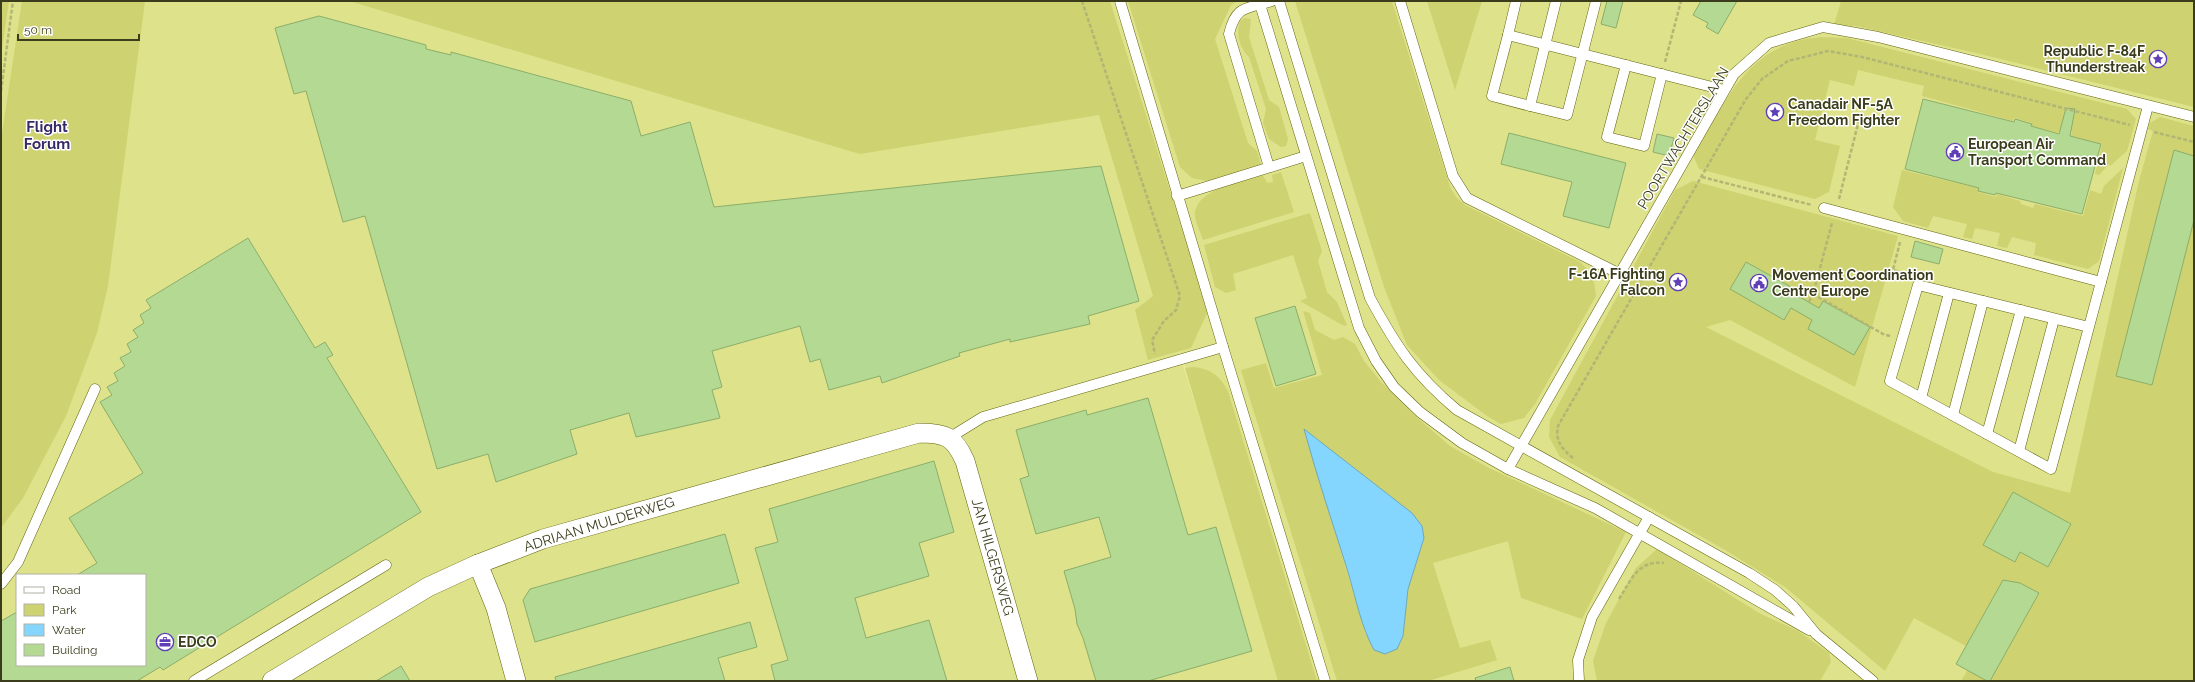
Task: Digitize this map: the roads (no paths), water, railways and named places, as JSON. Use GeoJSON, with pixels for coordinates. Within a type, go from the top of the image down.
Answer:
{"type":"FeatureCollection","features":[{"type":"Feature","properties":{"kind":"street","name":"ADRIAAN MULDERWEG"},"geometry":{"type":"LineString","coordinates":[[272,681],[428,587],[478,564],[543,539],[919,433],[941,434],[950,438]]}},
{"type":"Feature","properties":{"kind":"street","name":"JAN HILGERSWEG"},"geometry":{"type":"LineString","coordinates":[[950,438],[959,447],[966,461],[1028,681]]}},
{"type":"Feature","properties":{"kind":"street"},"geometry":{"type":"LineString","coordinates":[[478,564],[496,608],[516,681]]}},
{"type":"Feature","properties":{"kind":"lane"},"geometry":{"type":"LineString","coordinates":[[1120,1],[1223,347],[1325,681]]}},
{"type":"Feature","properties":{"kind":"lane"},"geometry":{"type":"LineString","coordinates":[[1269,167],[1229,34],[1233,17],[1238,12],[1259,3],[1272,1]]}},
{"type":"Feature","properties":{"kind":"lane"},"geometry":{"type":"LineString","coordinates":[[1278,1],[1370,298],[1393,340],[1431,388],[1457,410],[1749,573],[1775,590],[1793,606],[1816,634]]}},
{"type":"Feature","properties":{"kind":"lane"},"geometry":{"type":"LineString","coordinates":[[1400,1],[1453,176],[1459,188],[1467,198],[1620,274]]}},
{"type":"Feature","properties":{"kind":"lane"},"geometry":{"type":"LineString","coordinates":[[1516,1],[1492,96],[1567,115],[1596,1]]}},
{"type":"Feature","properties":{"kind":"lane"},"geometry":{"type":"LineString","coordinates":[[1530,106],[1556,1]]}},
{"type":"Feature","properties":{"kind":"lane"},"geometry":{"type":"LineString","coordinates":[[1259,3],[1359,328],[1376,361],[1394,387],[1420,412],[1462,443],[1508,469],[1595,508],[1816,634],[1872,681]]}},
{"type":"Feature","properties":{"kind":"lane","name":"POORTWACHTERSLAAN"},"geometry":{"type":"LineString","coordinates":[[1508,469],[1724,90],[1734,74],[1768,43],[1823,27],[1878,37],[2194,118]]}},
{"type":"Feature","properties":{"kind":"lane"},"geometry":{"type":"LineString","coordinates":[[1508,35],[1724,90]]}},
{"type":"Feature","properties":{"kind":"lane"},"geometry":{"type":"LineString","coordinates":[[1626,65],[1607,137],[1644,146],[1662,74]]}},
{"type":"Feature","properties":{"kind":"lane"},"geometry":{"type":"LineString","coordinates":[[2089,327],[1918,285],[1890,381],[2051,469],[2142,129],[2148,106]]}},
{"type":"Feature","properties":{"kind":"lane"},"geometry":{"type":"LineString","coordinates":[[1178,196],[1306,156]]}},
{"type":"Feature","properties":{"kind":"lane"},"geometry":{"type":"LineString","coordinates":[[1824,208],[2101,282]]}},
{"type":"Feature","properties":{"kind":"lane"},"geometry":{"type":"LineString","coordinates":[[1921,398],[1949,293]]}},
{"type":"Feature","properties":{"kind":"lane"},"geometry":{"type":"LineString","coordinates":[[1953,415],[1984,301]]}},
{"type":"Feature","properties":{"kind":"lane"},"geometry":{"type":"LineString","coordinates":[[1987,434],[2021,310]]}},
{"type":"Feature","properties":{"kind":"lane"},"geometry":{"type":"LineString","coordinates":[[2019,451],[2054,318]]}},
{"type":"Feature","properties":{"kind":"lane"},"geometry":{"type":"LineString","coordinates":[[950,438],[983,417],[1223,347]]}},
{"type":"Feature","properties":{"kind":"lane"},"geometry":{"type":"LineString","coordinates":[[1,584],[18,562],[95,389]]}},
{"type":"Feature","properties":{"kind":"lane"},"geometry":{"type":"LineString","coordinates":[[1579,681],[1578,660],[1592,617],[1648,517]]}},
{"type":"Feature","properties":{"kind":"lane"},"geometry":{"type":"LineString","coordinates":[[194,681],[386,565]]}},
{"type":"Feature","properties":{"kind":"water"},"geometry":{"type":"Polygon","coordinates":[[[1304,429],[1412,513],[1422,526],[1424,538],[1408,589],[1403,636],[1397,649],[1385,654],[1374,650],[1369,641],[1304,429]]]}},
{"type":"Feature","properties":{"kind":"place","name":"Republic F-84F Thunderstreak"},"geometry":{"type":"Point","coordinates":[2158,59]}},
{"type":"Feature","properties":{"kind":"place","name":"Canadair NF-5A Freedom Fighter"},"geometry":{"type":"Point","coordinates":[1775,112]}},
{"type":"Feature","properties":{"kind":"place","name":"European Air Transport Command"},"geometry":{"type":"Point","coordinates":[1955,152]}},
{"type":"Feature","properties":{"kind":"place","name":"F-16A Fighting Falcon"},"geometry":{"type":"Point","coordinates":[1678,282]}},
{"type":"Feature","properties":{"kind":"place","name":"Movement Coordination Centre Europe"},"geometry":{"type":"Point","coordinates":[1759,283]}},
{"type":"Feature","properties":{"kind":"place","name":"EDCO"},"geometry":{"type":"Point","coordinates":[165,642]}},
{"type":"Feature","properties":{"kind":"district","name":"Flight Forum"},"geometry":{"type":"Point","coordinates":[47,136]}}]}
